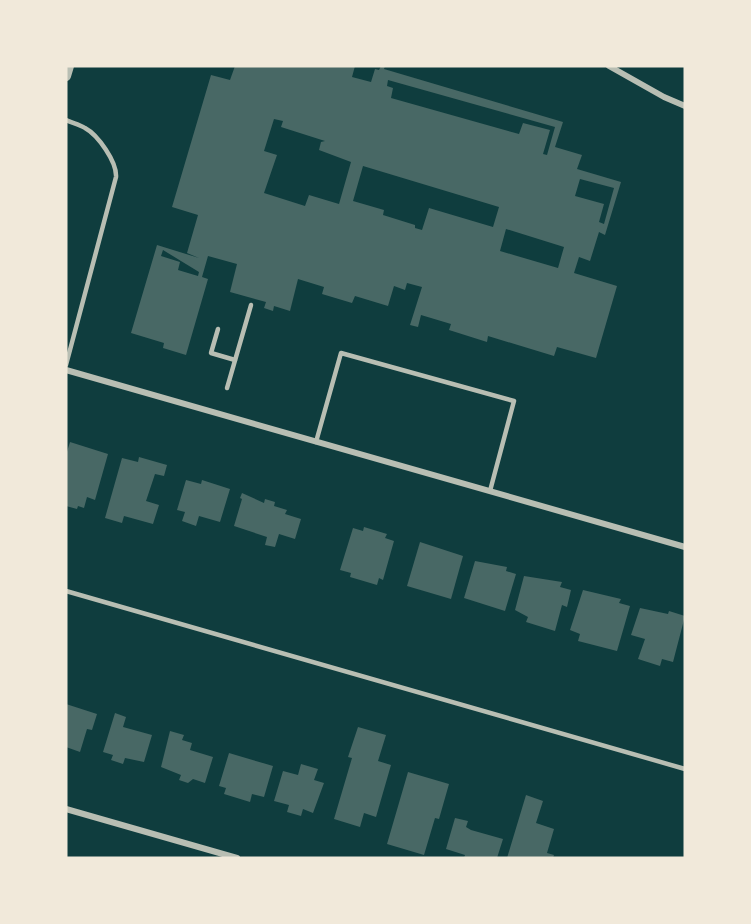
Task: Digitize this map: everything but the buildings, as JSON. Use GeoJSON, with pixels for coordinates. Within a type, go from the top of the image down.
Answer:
{"type":"FeatureCollection","features":[{"type":"Feature","properties":{"kind":"street"},"geometry":{"type":"LineString","coordinates":[[66,76],[69,66]]}},
{"type":"Feature","properties":{"kind":"street"},"geometry":{"type":"LineString","coordinates":[[609,66],[664,97],[685,106]]}},
{"type":"Feature","properties":{"kind":"street"},"geometry":{"type":"LineString","coordinates":[[66,370],[685,548]]}},
{"type":"Feature","properties":{"kind":"street"},"geometry":{"type":"LineString","coordinates":[[66,809],[237,858]]}},
{"type":"Feature","properties":{"kind":"lane"},"geometry":{"type":"LineString","coordinates":[[66,120],[85,128],[92,134],[113,161],[116,177],[66,365]]}},
{"type":"Feature","properties":{"kind":"lane"},"geometry":{"type":"LineString","coordinates":[[227,388],[251,305]]}},
{"type":"Feature","properties":{"kind":"lane"},"geometry":{"type":"LineString","coordinates":[[218,328],[211,353],[235,360]]}},
{"type":"Feature","properties":{"kind":"lane"},"geometry":{"type":"LineString","coordinates":[[316,442],[341,353],[514,401],[490,491]]}},
{"type":"Feature","properties":{"kind":"lane"},"geometry":{"type":"LineString","coordinates":[[66,591],[685,769]]}}]}
